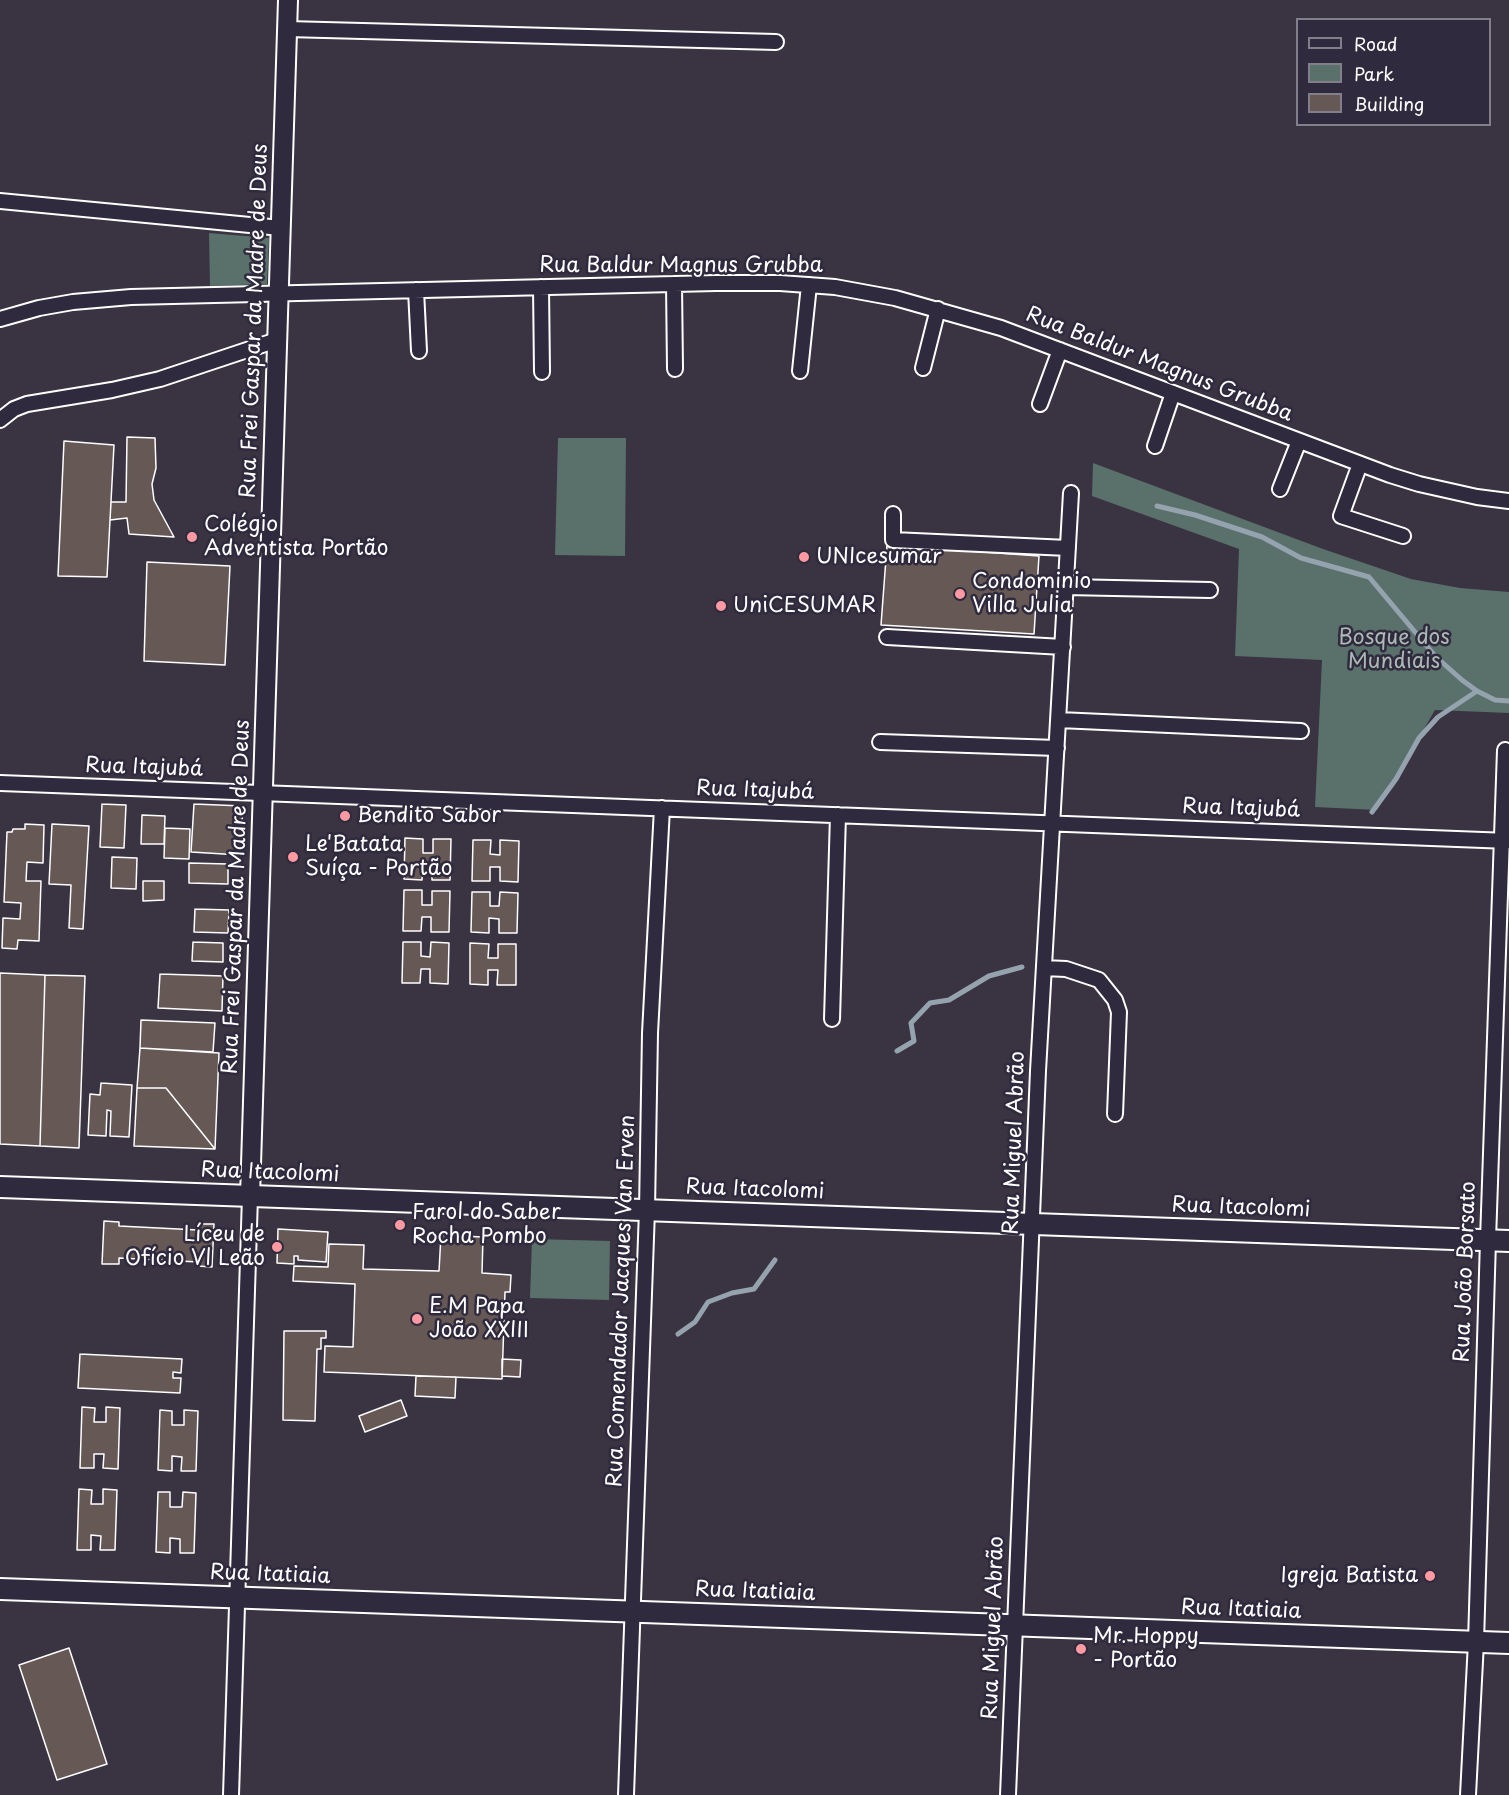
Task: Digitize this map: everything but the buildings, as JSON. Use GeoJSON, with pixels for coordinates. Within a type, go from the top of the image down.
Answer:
{"type":"FeatureCollection","features":[{"type":"Feature","properties":{"kind":"main road","name":"Rua Itacolomi"},"geometry":{"type":"LineString","coordinates":[[0,1187],[1509,1241]]}},
{"type":"Feature","properties":{"kind":"main road","name":"Rua Itatiaia"},"geometry":{"type":"LineString","coordinates":[[0,1589],[1509,1643]]}},
{"type":"Feature","properties":{"kind":"street","name":"Rua Frei Gaspar da Madre de Deus"},"geometry":{"type":"LineString","coordinates":[[231,1795],[288,0]]}},
{"type":"Feature","properties":{"kind":"street"},"geometry":{"type":"LineString","coordinates":[[287,29],[776,42]]}},
{"type":"Feature","properties":{"kind":"street"},"geometry":{"type":"LineString","coordinates":[[0,201],[281,228]]}},
{"type":"Feature","properties":{"kind":"street"},"geometry":{"type":"LineString","coordinates":[[674,284],[675,369]]}},
{"type":"Feature","properties":{"kind":"street","name":"Rua Baldur Magnus Grubba"},"geometry":{"type":"LineString","coordinates":[[0,319],[39,309],[101,299],[674,284],[809,285],[866,292],[938,309],[990,325],[1360,464],[1419,484],[1477,497],[1509,501]]}},
{"type":"Feature","properties":{"kind":"street"},"geometry":{"type":"LineString","coordinates":[[800,371],[809,285]]}},
{"type":"Feature","properties":{"kind":"street"},"geometry":{"type":"LineString","coordinates":[[541,287],[542,372]]}},
{"type":"Feature","properties":{"kind":"street"},"geometry":{"type":"LineString","coordinates":[[416,290],[419,351]]}},
{"type":"Feature","properties":{"kind":"street"},"geometry":{"type":"LineString","coordinates":[[923,368],[938,309]]}},
{"type":"Feature","properties":{"kind":"street"},"geometry":{"type":"LineString","coordinates":[[0,420],[14,409],[27,404],[112,390],[160,379],[277,340]]}},
{"type":"Feature","properties":{"kind":"street"},"geometry":{"type":"LineString","coordinates":[[1040,404],[1060,350]]}},
{"type":"Feature","properties":{"kind":"street"},"geometry":{"type":"LineString","coordinates":[[1155,446],[1173,393]]}},
{"type":"Feature","properties":{"kind":"street"},"geometry":{"type":"LineString","coordinates":[[1281,489],[1299,441]]}},
{"type":"Feature","properties":{"kind":"street"},"geometry":{"type":"LineString","coordinates":[[1360,464],[1341,516],[1403,536]]}},
{"type":"Feature","properties":{"kind":"street","name":"Rua Miguel Abrão"},"geometry":{"type":"LineString","coordinates":[[1008,1795],[1038,1071],[1071,493]]}},
{"type":"Feature","properties":{"kind":"street"},"geometry":{"type":"LineString","coordinates":[[893,514],[892,540],[1068,548]]}},
{"type":"Feature","properties":{"kind":"street"},"geometry":{"type":"LineString","coordinates":[[1066,587],[1210,590]]}},
{"type":"Feature","properties":{"kind":"street"},"geometry":{"type":"LineString","coordinates":[[887,637],[1063,647]]}},
{"type":"Feature","properties":{"kind":"street"},"geometry":{"type":"LineString","coordinates":[[1059,720],[1301,731]]}},
{"type":"Feature","properties":{"kind":"street"},"geometry":{"type":"LineString","coordinates":[[880,741],[1057,748]]}},
{"type":"Feature","properties":{"kind":"street","name":"Rua João Borsato"},"geometry":{"type":"LineString","coordinates":[[1468,1795],[1476,1642],[1488,1240],[1505,840],[1505,750]]}},
{"type":"Feature","properties":{"kind":"street","name":"Rua Itajubá"},"geometry":{"type":"LineString","coordinates":[[0,783],[1505,840]]}},
{"type":"Feature","properties":{"kind":"street","name":"Rua Comendador Jacques Van Erven"},"geometry":{"type":"LineString","coordinates":[[626,1795],[647,1210],[651,1033],[662,808]]}},
{"type":"Feature","properties":{"kind":"street"},"geometry":{"type":"LineString","coordinates":[[832,1019],[838,815]]}},
{"type":"Feature","properties":{"kind":"street"},"geometry":{"type":"LineString","coordinates":[[1044,968],[1066,969],[1099,980],[1115,1000],[1119,1012],[1115,1114]]}},
{"type":"Feature","properties":{"kind":"green space"},"geometry":{"type":"Polygon","coordinates":[[[209,233],[269,238],[267,284],[210,286],[209,233]]]}},
{"type":"Feature","properties":{"kind":"green space"},"geometry":{"type":"Polygon","coordinates":[[[558,438],[626,438],[625,556],[555,555],[558,438]]]}},
{"type":"Feature","properties":{"kind":"green space","name":"Bosque dos Mundiais"},"geometry":{"type":"Polygon","coordinates":[[[1093,463],[1323,549],[1411,579],[1460,588],[1509,592],[1509,713],[1435,710],[1377,810],[1315,807],[1322,660],[1235,656],[1239,549],[1092,496],[1093,463]]]}},
{"type":"Feature","properties":{"kind":"green space"},"geometry":{"type":"Polygon","coordinates":[[[532,1239],[610,1241],[609,1300],[530,1298],[532,1239]]]}},
{"type":"Feature","properties":{"kind":"waterway"},"geometry":{"type":"LineString","coordinates":[[1157,506],[1195,515],[1262,537],[1301,558],[1369,577],[1436,657],[1477,691],[1495,700],[1509,701]]}},
{"type":"Feature","properties":{"kind":"waterway"},"geometry":{"type":"LineString","coordinates":[[1372,812],[1396,779],[1419,738],[1438,717],[1477,691]]}},
{"type":"Feature","properties":{"kind":"waterway"},"geometry":{"type":"LineString","coordinates":[[897,1051],[914,1041],[911,1023],[930,1003],[949,1000],[989,976],[1022,967]]}},
{"type":"Feature","properties":{"kind":"waterway"},"geometry":{"type":"LineString","coordinates":[[678,1334],[695,1322],[708,1302],[732,1293],[754,1289],[775,1260]]}},
{"type":"Feature","properties":{"kind":"place","name":"Colégio Adventista Portão"},"geometry":{"type":"Point","coordinates":[192,537]}},
{"type":"Feature","properties":{"kind":"place","name":"UNIcesumar"},"geometry":{"type":"Point","coordinates":[804,557]}},
{"type":"Feature","properties":{"kind":"place","name":"Condominio Villa Julia"},"geometry":{"type":"Point","coordinates":[960,594]}},
{"type":"Feature","properties":{"kind":"place","name":"UniCESUMAR"},"geometry":{"type":"Point","coordinates":[721,606]}},
{"type":"Feature","properties":{"kind":"place","name":"Bendito Sabor"},"geometry":{"type":"Point","coordinates":[345,816]}},
{"type":"Feature","properties":{"kind":"place","name":"Le'Batata Suíça - Portão"},"geometry":{"type":"Point","coordinates":[293,857]}},
{"type":"Feature","properties":{"kind":"place","name":"Farol do Saber Rocha Pombo"},"geometry":{"type":"Point","coordinates":[400,1225]}},
{"type":"Feature","properties":{"kind":"place","name":"Líceu de Ofício Vl Leão"},"geometry":{"type":"Point","coordinates":[277,1247]}},
{"type":"Feature","properties":{"kind":"place","name":"E.M Papa João XXIII"},"geometry":{"type":"Point","coordinates":[417,1319]}},
{"type":"Feature","properties":{"kind":"place","name":"Igreja Batista"},"geometry":{"type":"Point","coordinates":[1430,1576]}},
{"type":"Feature","properties":{"kind":"place","name":"Mr. Hoppy - Portão"},"geometry":{"type":"Point","coordinates":[1081,1649]}}]}
